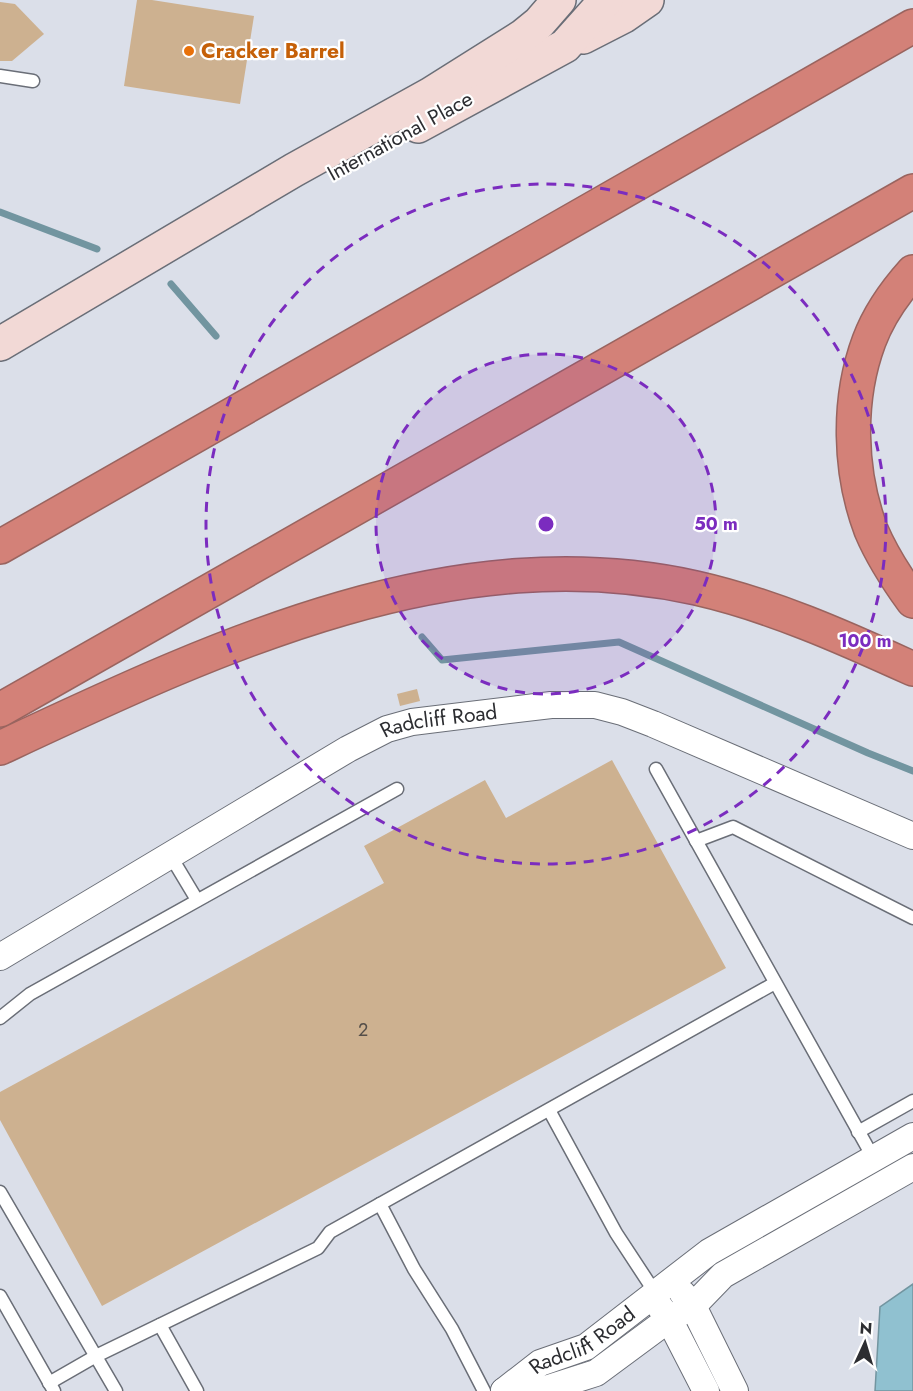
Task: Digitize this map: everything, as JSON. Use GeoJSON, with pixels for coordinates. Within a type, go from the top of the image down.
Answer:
{"type":"FeatureCollection","features":[{"type":"Feature","properties":{"kind":"highway"},"geometry":{"type":"LineString","coordinates":[[0,547],[913,26]]}},
{"type":"Feature","properties":{"kind":"highway"},"geometry":{"type":"LineString","coordinates":[[0,710],[913,191]]}},
{"type":"Feature","properties":{"kind":"highway"},"geometry":{"type":"LineString","coordinates":[[913,272],[881,316],[869,340],[860,376],[854,420],[856,470],[862,500],[872,530],[895,576],[913,601]]}},
{"type":"Feature","properties":{"kind":"highway"},"geometry":{"type":"LineString","coordinates":[[0,748],[105,699],[283,627],[402,593],[491,577],[543,574],[594,575],[696,588],[741,600],[837,635],[913,669]]}},
{"type":"Feature","properties":{"kind":"main road","name":"International Place"},"geometry":{"type":"LineString","coordinates":[[0,344],[294,170],[431,94],[514,42],[539,23],[560,0]]}},
{"type":"Feature","properties":{"kind":"main road","name":"International Place"},"geometry":{"type":"LineString","coordinates":[[174,242],[290,196],[565,46],[606,0]]}},
{"type":"Feature","properties":{"kind":"main road"},"geometry":{"type":"LineString","coordinates":[[565,46],[624,16],[647,0]]}},
{"type":"Feature","properties":{"kind":"street","name":"Radcliff Road"},"geometry":{"type":"LineString","coordinates":[[0,957],[323,763],[387,729],[429,719],[551,705],[581,704],[614,710],[653,724],[913,836]]}},
{"type":"Feature","properties":{"kind":"street","name":"Radcliff Road"},"geometry":{"type":"LineString","coordinates":[[504,1391],[540,1363],[586,1347],[709,1252],[913,1136]]}},
{"type":"Feature","properties":{"kind":"street"},"geometry":{"type":"LineString","coordinates":[[874,1159],[887,1182]]}},
{"type":"Feature","properties":{"kind":"street","name":"Radcliff Road"},"geometry":{"type":"LineString","coordinates":[[504,1391],[546,1389],[596,1373],[669,1319],[693,1306],[723,1275],[913,1167]]}},
{"type":"Feature","properties":{"kind":"street"},"geometry":{"type":"LineString","coordinates":[[660,1291],[693,1306],[735,1391]]}},
{"type":"Feature","properties":{"kind":"street"},"geometry":{"type":"LineString","coordinates":[[660,1291],[669,1319],[706,1391]]}},
{"type":"Feature","properties":{"kind":"lane"},"geometry":{"type":"LineString","coordinates":[[0,76],[33,81]]}},
{"type":"Feature","properties":{"kind":"lane"},"geometry":{"type":"LineString","coordinates":[[656,770],[874,1159]]}},
{"type":"Feature","properties":{"kind":"lane"},"geometry":{"type":"LineString","coordinates":[[0,1018],[30,994],[397,789]]}},
{"type":"Feature","properties":{"kind":"lane"},"geometry":{"type":"LineString","coordinates":[[696,841],[733,827],[913,918]]}},
{"type":"Feature","properties":{"kind":"lane"},"geometry":{"type":"LineString","coordinates":[[170,855],[197,900]]}},
{"type":"Feature","properties":{"kind":"lane"},"geometry":{"type":"LineString","coordinates":[[0,1296],[52,1387],[96,1356],[318,1248],[330,1232],[775,983]]}},
{"type":"Feature","properties":{"kind":"lane"},"geometry":{"type":"LineString","coordinates":[[858,1132],[913,1101]]}},
{"type":"Feature","properties":{"kind":"lane"},"geometry":{"type":"LineString","coordinates":[[549,1110],[616,1233],[660,1291]]}},
{"type":"Feature","properties":{"kind":"lane"},"geometry":{"type":"LineString","coordinates":[[0,1192],[116,1391]]}},
{"type":"Feature","properties":{"kind":"lane"},"geometry":{"type":"LineString","coordinates":[[380,1204],[414,1269],[452,1329],[484,1391]]}},
{"type":"Feature","properties":{"kind":"lane"},"geometry":{"type":"LineString","coordinates":[[160,1325],[197,1391]]}},
{"type":"Feature","properties":{"kind":"water"},"geometry":{"type":"Polygon","coordinates":[[[913,1284],[913,1391],[875,1391],[880,1307],[913,1284]]]}},
{"type":"Feature","properties":{"kind":"building","name":"Cracker Barrel"},"geometry":{"type":"Polygon","coordinates":[[[137,0],[152,0],[254,16],[240,104],[124,86],[137,0]]]}},
{"type":"Feature","properties":{"kind":"building"},"geometry":{"type":"Polygon","coordinates":[[[0,2],[15,4],[44,34],[12,61],[0,61],[0,2]]]}},
{"type":"Feature","properties":{"kind":"building"},"geometry":{"type":"Polygon","coordinates":[[[417,689],[420,701],[400,706],[397,694],[417,689]]]}},
{"type":"Feature","properties":{"kind":"building"},"geometry":{"type":"Polygon","coordinates":[[[612,760],[726,968],[102,1306],[0,1120],[0,1092],[384,883],[364,846],[485,780],[506,818],[612,760]]]}},
{"type":"Feature","properties":{"kind":"waterway"},"geometry":{"type":"LineString","coordinates":[[0,212],[97,249]]}},
{"type":"Feature","properties":{"kind":"waterway"},"geometry":{"type":"LineString","coordinates":[[171,284],[216,336]]}},
{"type":"Feature","properties":{"kind":"waterway"},"geometry":{"type":"LineString","coordinates":[[422,637],[442,660],[619,642],[913,771]]}},
{"type":"Feature","properties":{"kind":"place","name":"Cracker Barrel"},"geometry":{"type":"Point","coordinates":[189,51]}}]}
